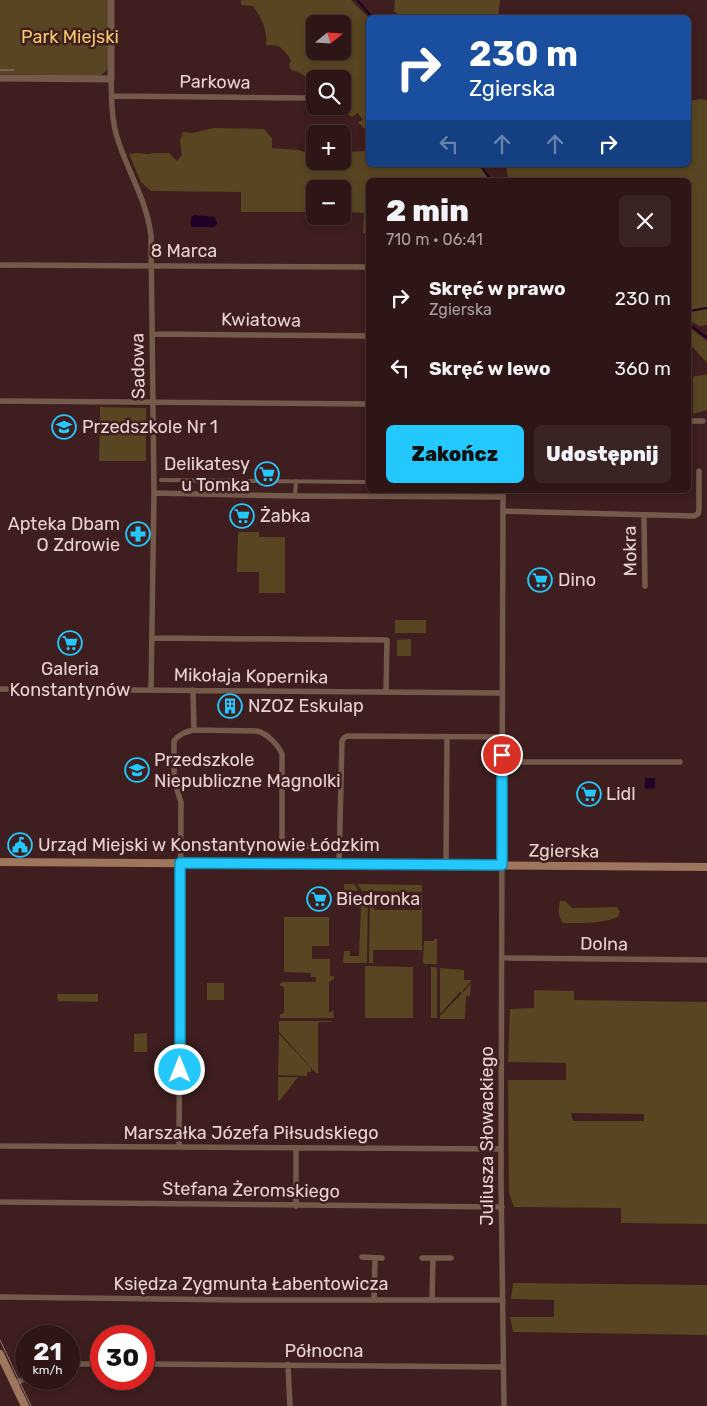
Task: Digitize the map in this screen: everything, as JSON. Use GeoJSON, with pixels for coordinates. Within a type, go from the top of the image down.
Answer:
{"type":"FeatureCollection","features":[{"type":"Feature","properties":{"kind":"main road","name":"Zgierska"},"geometry":{"type":"LineString","coordinates":[[0,862],[707,867]]}},
{"type":"Feature","properties":{"kind":"main road"},"geometry":{"type":"LineString","coordinates":[[0,1354],[25,1406]]}},
{"type":"Feature","properties":{"kind":"street"},"geometry":{"type":"LineString","coordinates":[[0,78],[111,79],[111,0]]}},
{"type":"Feature","properties":{"kind":"street","name":"Sadowa"},"geometry":{"type":"LineString","coordinates":[[111,79],[114,124],[117,138],[148,214],[151,236],[154,403],[151,690]]}},
{"type":"Feature","properties":{"kind":"street","name":"Parkowa"},"geometry":{"type":"LineString","coordinates":[[112,96],[306,98]]}},
{"type":"Feature","properties":{"kind":"street","name":"8 Marca"},"geometry":{"type":"LineString","coordinates":[[0,265],[366,267]]}},
{"type":"Feature","properties":{"kind":"street","name":"Kwiatowa"},"geometry":{"type":"LineString","coordinates":[[153,334],[366,336]]}},
{"type":"Feature","properties":{"kind":"street"},"geometry":{"type":"LineString","coordinates":[[0,400],[366,404]]}},
{"type":"Feature","properties":{"kind":"street"},"geometry":{"type":"LineString","coordinates":[[691,421],[703,421]]}},
{"type":"Feature","properties":{"kind":"street"},"geometry":{"type":"LineString","coordinates":[[503,510],[694,516],[698,514],[699,471]]}},
{"type":"Feature","properties":{"kind":"street"},"geometry":{"type":"LineString","coordinates":[[160,480],[366,482]]}},
{"type":"Feature","properties":{"kind":"street"},"geometry":{"type":"LineString","coordinates":[[295,496],[296,482]]}},
{"type":"Feature","properties":{"kind":"street"},"geometry":{"type":"LineString","coordinates":[[154,492],[295,496],[503,493]]}},
{"type":"Feature","properties":{"kind":"street","name":"Juliusza Słowackiego"},"geometry":{"type":"LineString","coordinates":[[503,493],[501,1149],[504,1406]]}},
{"type":"Feature","properties":{"kind":"street","name":"Mokra"},"geometry":{"type":"LineString","coordinates":[[644,515],[645,586]]}},
{"type":"Feature","properties":{"kind":"street"},"geometry":{"type":"LineString","coordinates":[[152,638],[386,640],[386,692]]}},
{"type":"Feature","properties":{"kind":"street","name":"Mikołaja Kopernika"},"geometry":{"type":"LineString","coordinates":[[0,689],[502,693]]}},
{"type":"Feature","properties":{"kind":"street"},"geometry":{"type":"LineString","coordinates":[[193,690],[194,730]]}},
{"type":"Feature","properties":{"kind":"street"},"geometry":{"type":"LineString","coordinates":[[179,1146],[180,802],[174,781],[174,741],[183,733],[194,730],[257,731],[264,734],[282,754],[282,846],[339,846]]}},
{"type":"Feature","properties":{"kind":"street"},"geometry":{"type":"LineString","coordinates":[[339,864],[342,741],[344,738],[347,736],[502,737]]}},
{"type":"Feature","properties":{"kind":"street"},"geometry":{"type":"LineString","coordinates":[[446,865],[447,737]]}},
{"type":"Feature","properties":{"kind":"street"},"geometry":{"type":"LineString","coordinates":[[502,767],[517,762],[680,762]]}},
{"type":"Feature","properties":{"kind":"street","name":"Dolna"},"geometry":{"type":"LineString","coordinates":[[502,958],[707,960]]}},
{"type":"Feature","properties":{"kind":"street","name":"Marszałka Józefa Piłsudskiego"},"geometry":{"type":"LineString","coordinates":[[0,1146],[501,1149]]}},
{"type":"Feature","properties":{"kind":"street"},"geometry":{"type":"LineString","coordinates":[[296,1148],[296,1206]]}},
{"type":"Feature","properties":{"kind":"street","name":"Stefana Żeromskiego"},"geometry":{"type":"LineString","coordinates":[[0,1202],[502,1207]]}},
{"type":"Feature","properties":{"kind":"street"},"geometry":{"type":"LineString","coordinates":[[362,1258],[382,1258]]}},
{"type":"Feature","properties":{"kind":"street"},"geometry":{"type":"LineString","coordinates":[[374,1300],[375,1258]]}},
{"type":"Feature","properties":{"kind":"street"},"geometry":{"type":"LineString","coordinates":[[422,1258],[451,1258]]}},
{"type":"Feature","properties":{"kind":"street"},"geometry":{"type":"LineString","coordinates":[[432,1300],[433,1258]]}},
{"type":"Feature","properties":{"kind":"street","name":"Księdza Zygmunta Łabentowicza"},"geometry":{"type":"LineString","coordinates":[[0,1297],[241,1300],[503,1300]]}},
{"type":"Feature","properties":{"kind":"street","name":"Północna"},"geometry":{"type":"LineString","coordinates":[[155,1364],[503,1367]]}},
{"type":"Feature","properties":{"kind":"street"},"geometry":{"type":"LineString","coordinates":[[288,1366],[290,1406]]}},
{"type":"Feature","properties":{"kind":"green space","name":"Park Miejski"},"geometry":{"type":"Polygon","coordinates":[[[0,0],[108,0],[108,64],[106,71],[100,76],[0,74],[0,0]]]}},
{"type":"Feature","properties":{"kind":"green space"},"geometry":{"type":"Polygon","coordinates":[[[241,0],[351,0],[366,15],[366,130],[358,122],[363,120],[358,113],[352,117],[349,115],[351,115],[351,70],[306,70],[306,77],[291,70],[289,64],[291,61],[288,55],[279,46],[266,45],[265,29],[253,6],[241,5],[241,0]]]}},
{"type":"Feature","properties":{"kind":"green space"},"geometry":{"type":"Polygon","coordinates":[[[395,0],[500,0],[498,15],[398,15],[394,11],[395,0]]]}},
{"type":"Feature","properties":{"kind":"green space"},"geometry":{"type":"Polygon","coordinates":[[[707,100],[707,325],[699,326],[691,321],[691,178],[508,178],[506,167],[691,167],[691,101],[707,100]]]}},
{"type":"Feature","properties":{"kind":"green space"},"geometry":{"type":"Polygon","coordinates":[[[214,128],[264,129],[272,138],[272,148],[306,152],[306,170],[351,170],[351,152],[366,151],[366,167],[480,167],[488,178],[366,178],[366,233],[363,233],[364,213],[351,212],[351,180],[306,180],[306,212],[241,212],[241,192],[151,191],[141,182],[129,154],[169,153],[177,161],[182,155],[180,141],[183,132],[192,133],[214,128]]]}},
{"type":"Feature","properties":{"kind":"green space"},"geometry":{"type":"Polygon","coordinates":[[[691,329],[707,341],[707,363],[691,345],[691,329]]]}},
{"type":"Feature","properties":{"kind":"green space"},"geometry":{"type":"Polygon","coordinates":[[[707,374],[707,410],[693,414],[693,378],[694,376],[707,374]]]}},
{"type":"Feature","properties":{"kind":"green space"},"geometry":{"type":"Polygon","coordinates":[[[100,407],[146,408],[146,461],[99,461],[100,407]]]}},
{"type":"Feature","properties":{"kind":"green space"},"geometry":{"type":"Polygon","coordinates":[[[238,532],[259,532],[259,537],[285,537],[285,593],[259,593],[259,572],[237,572],[238,532]]]}},
{"type":"Feature","properties":{"kind":"green space"},"geometry":{"type":"Polygon","coordinates":[[[395,620],[426,620],[426,633],[395,633],[395,620]]]}},
{"type":"Feature","properties":{"kind":"green space"},"geometry":{"type":"Polygon","coordinates":[[[411,639],[411,656],[397,656],[397,640],[411,639]]]}},
{"type":"Feature","properties":{"kind":"green space"},"geometry":{"type":"Polygon","coordinates":[[[344,884],[354,884],[358,890],[344,891],[344,884]]]}},
{"type":"Feature","properties":{"kind":"green space"},"geometry":{"type":"Polygon","coordinates":[[[357,884],[422,885],[422,892],[362,891],[357,884]]]}},
{"type":"Feature","properties":{"kind":"green space"},"geometry":{"type":"Polygon","coordinates":[[[359,894],[368,895],[367,963],[343,963],[344,951],[350,951],[350,956],[359,956],[361,907],[359,907],[359,894]]]}},
{"type":"Feature","properties":{"kind":"green space"},"geometry":{"type":"Polygon","coordinates":[[[370,894],[376,894],[374,910],[421,910],[421,901],[415,901],[415,895],[422,895],[422,950],[373,950],[373,963],[369,963],[370,894]]]}},
{"type":"Feature","properties":{"kind":"green space"},"geometry":{"type":"Polygon","coordinates":[[[560,901],[565,901],[572,908],[617,907],[620,912],[618,917],[605,921],[563,923],[559,912],[560,901]]]}},
{"type":"Feature","properties":{"kind":"green space"},"geometry":{"type":"Polygon","coordinates":[[[284,917],[329,917],[329,946],[312,946],[312,959],[330,959],[330,976],[334,976],[334,979],[329,982],[329,1013],[333,1010],[334,1018],[280,1018],[280,1014],[284,1013],[284,987],[280,986],[282,982],[316,982],[316,977],[311,977],[311,973],[284,972],[284,917]]]}},
{"type":"Feature","properties":{"kind":"green space"},"geometry":{"type":"Polygon","coordinates":[[[434,939],[437,939],[437,964],[425,964],[423,963],[424,941],[434,941],[434,939]]]}},
{"type":"Feature","properties":{"kind":"green space"},"geometry":{"type":"Polygon","coordinates":[[[365,966],[413,967],[413,1018],[365,1018],[365,966]]]}},
{"type":"Feature","properties":{"kind":"green space"},"geometry":{"type":"Polygon","coordinates":[[[431,967],[437,969],[437,1018],[431,1018],[431,967]]]}},
{"type":"Feature","properties":{"kind":"green space"},"geometry":{"type":"Polygon","coordinates":[[[440,968],[464,970],[464,980],[471,980],[463,990],[463,992],[471,984],[470,996],[466,996],[465,1019],[440,1019],[440,1016],[462,993],[460,992],[440,1014],[440,968]]]}},
{"type":"Feature","properties":{"kind":"green space"},"geometry":{"type":"Polygon","coordinates":[[[207,983],[224,983],[224,1000],[207,1000],[207,983]]]}},
{"type":"Feature","properties":{"kind":"green space"},"geometry":{"type":"Polygon","coordinates":[[[534,990],[574,991],[574,1000],[707,1002],[707,1224],[621,1223],[621,1208],[514,1207],[509,1193],[508,1080],[566,1080],[566,1063],[508,1062],[510,1009],[534,1008],[534,990]],[[571,1113],[573,1121],[644,1121],[644,1114],[571,1113]]]}},
{"type":"Feature","properties":{"kind":"green space"},"geometry":{"type":"Polygon","coordinates":[[[57,994],[98,994],[98,1002],[58,1001],[57,994]]]}},
{"type":"Feature","properties":{"kind":"green space"},"geometry":{"type":"Polygon","coordinates":[[[279,1021],[332,1021],[319,1022],[318,1024],[318,1072],[321,1073],[316,1073],[279,1032],[279,1021]]]}},
{"type":"Feature","properties":{"kind":"green space"},"geometry":{"type":"Polygon","coordinates":[[[147,1033],[147,1052],[134,1052],[134,1034],[147,1033]]]}},
{"type":"Feature","properties":{"kind":"green space"},"geometry":{"type":"Polygon","coordinates":[[[279,1034],[311,1068],[311,1072],[307,1072],[307,1076],[278,1075],[279,1034]]]}},
{"type":"Feature","properties":{"kind":"green space"},"geometry":{"type":"Polygon","coordinates":[[[278,1077],[298,1077],[278,1101],[278,1077]]]}},
{"type":"Feature","properties":{"kind":"green space"},"geometry":{"type":"Polygon","coordinates":[[[513,1283],[707,1285],[707,1335],[513,1332],[510,1317],[554,1317],[554,1300],[511,1299],[513,1283]]]}},
{"type":"Feature","properties":{"kind":"shaded area"},"geometry":{"type":"Polygon","coordinates":[[[194,215],[215,217],[217,224],[214,227],[192,227],[191,217],[194,215]]]}},
{"type":"Feature","properties":{"kind":"shaded area"},"geometry":{"type":"Polygon","coordinates":[[[645,778],[655,778],[655,788],[645,789],[645,778]]]}},
{"type":"Feature","properties":{"kind":"waterway"},"geometry":{"type":"LineString","coordinates":[[357,0],[370,15]]}},
{"type":"Feature","properties":{"kind":"waterway"},"geometry":{"type":"LineString","coordinates":[[481,167],[490,178]]}},
{"type":"Feature","properties":{"kind":"waterway"},"geometry":{"type":"LineString","coordinates":[[691,311],[707,308]]}},
{"type":"Feature","properties":{"kind":"waterway"},"geometry":{"type":"LineString","coordinates":[[691,326],[707,338]]}},
{"type":"Feature","properties":{"kind":"tram line"},"geometry":{"type":"LineString","coordinates":[[0,70],[14,70]]}},
{"type":"Feature","properties":{"kind":"tram line"},"geometry":{"type":"LineString","coordinates":[[0,1340],[31,1406]]}},
{"type":"Feature","properties":{"kind":"place","name":"Przedszkole Nr 1"},"geometry":{"type":"Point","coordinates":[64,427]}},
{"type":"Feature","properties":{"kind":"place","name":"Delikatesy u Tomka"},"geometry":{"type":"Point","coordinates":[267,474]}},
{"type":"Feature","properties":{"kind":"place","name":"Żabka"},"geometry":{"type":"Point","coordinates":[242,516]}},
{"type":"Feature","properties":{"kind":"place","name":"Apteka Dbam O Zdrowie"},"geometry":{"type":"Point","coordinates":[138,534]}},
{"type":"Feature","properties":{"kind":"place","name":"Dino"},"geometry":{"type":"Point","coordinates":[540,580]}},
{"type":"Feature","properties":{"kind":"place","name":"Galeria Konstantynów"},"geometry":{"type":"Point","coordinates":[70,643]}},
{"type":"Feature","properties":{"kind":"place","name":"NZOZ Eskulap"},"geometry":{"type":"Point","coordinates":[230,706]}},
{"type":"Feature","properties":{"kind":"place","name":"Przedszkole Niepubliczne Magnolki"},"geometry":{"type":"Point","coordinates":[137,770]}},
{"type":"Feature","properties":{"kind":"place","name":"Lidl"},"geometry":{"type":"Point","coordinates":[589,794]}},
{"type":"Feature","properties":{"kind":"place","name":"Urząd Miejski w Konstantynowie Łódzkim"},"geometry":{"type":"Point","coordinates":[20,845]}},
{"type":"Feature","properties":{"kind":"place","name":"Biedronka"},"geometry":{"type":"Point","coordinates":[319,899]}},
{"type":"Feature","properties":{"kind":"route"},"geometry":{"type":"LineString","coordinates":[[180,1070],[180,863],[502,865],[502,755]]}}]}
